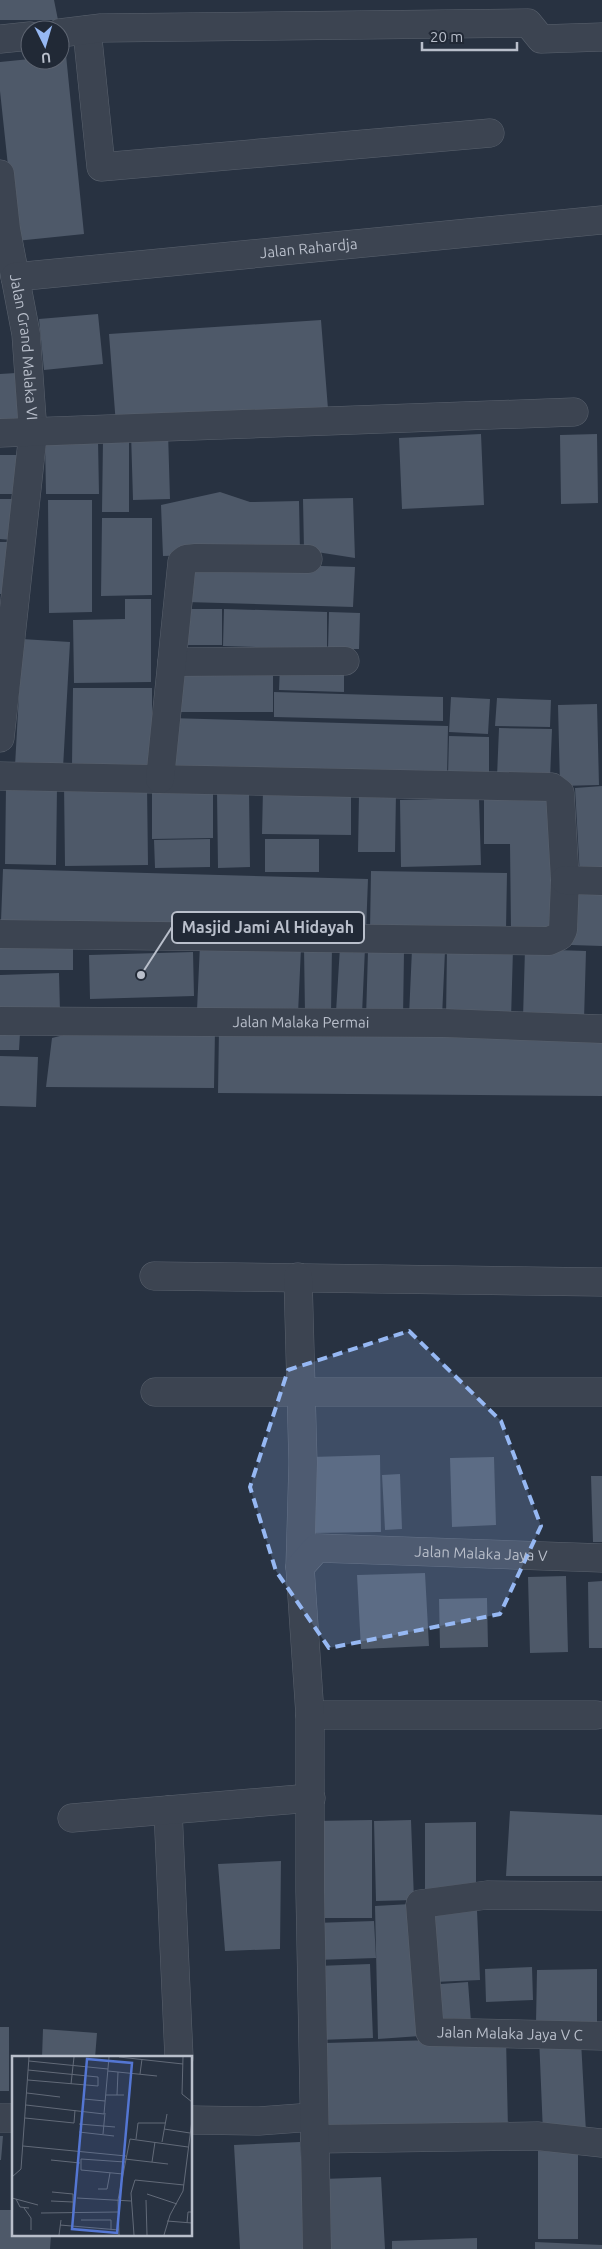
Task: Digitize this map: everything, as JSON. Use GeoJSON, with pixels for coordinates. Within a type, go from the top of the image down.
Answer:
{"type":"FeatureCollection","features":[{"type":"Feature","properties":{"kind":"street"},"geometry":{"type":"LineString","coordinates":[[70,32],[87,30],[528,24],[541,39],[602,38]]}},
{"type":"Feature","properties":{"kind":"street"},"geometry":{"type":"LineString","coordinates":[[87,30],[101,167],[490,133]]}},
{"type":"Feature","properties":{"kind":"street"},"geometry":{"type":"LineString","coordinates":[[0,39],[20,37]]}},
{"type":"Feature","properties":{"kind":"street","name":"Jalan Grand Malaka VI"},"geometry":{"type":"LineString","coordinates":[[0,174],[6,229],[26,334],[32,433],[0,738]]}},
{"type":"Feature","properties":{"kind":"street","name":"Jalan Rahardja"},"geometry":{"type":"LineString","coordinates":[[15,277],[602,224]]}},
{"type":"Feature","properties":{"kind":"street"},"geometry":{"type":"LineString","coordinates":[[0,433],[574,412]]}},
{"type":"Feature","properties":{"kind":"street"},"geometry":{"type":"LineString","coordinates":[[160,779],[182,562],[186,559],[308,559]]}},
{"type":"Feature","properties":{"kind":"street"},"geometry":{"type":"LineString","coordinates":[[172,662],[346,661]]}},
{"type":"Feature","properties":{"kind":"street"},"geometry":{"type":"LineString","coordinates":[[0,776],[552,787],[560,793],[565,880],[563,930],[560,936],[549,941],[0,934]]}},
{"type":"Feature","properties":{"kind":"street"},"geometry":{"type":"LineString","coordinates":[[565,880],[602,881]]}},
{"type":"Feature","properties":{"kind":"street","name":"Jalan Malaka Permai"},"geometry":{"type":"LineString","coordinates":[[0,1021],[434,1023],[602,1029]]}},
{"type":"Feature","properties":{"kind":"street"},"geometry":{"type":"LineString","coordinates":[[154,1276],[602,1282]]}},
{"type":"Feature","properties":{"kind":"street"},"geometry":{"type":"LineString","coordinates":[[298,1277],[303,1463],[300,1567],[310,1715],[317,2249]]}},
{"type":"Feature","properties":{"kind":"street"},"geometry":{"type":"LineString","coordinates":[[155,1392],[602,1392]]}},
{"type":"Feature","properties":{"kind":"street","name":"Jalan Malaka Jaya V"},"geometry":{"type":"LineString","coordinates":[[300,1567],[317,1548],[602,1558]]}},
{"type":"Feature","properties":{"kind":"street"},"geometry":{"type":"LineString","coordinates":[[310,1715],[596,1715]]}},
{"type":"Feature","properties":{"kind":"street"},"geometry":{"type":"LineString","coordinates":[[72,1818],[311,1798]]}},
{"type":"Feature","properties":{"kind":"street"},"geometry":{"type":"LineString","coordinates":[[168,1810],[179,2056]]}},
{"type":"Feature","properties":{"kind":"street","name":"Jalan Malaka Jaya V C"},"geometry":{"type":"LineString","coordinates":[[602,1896],[487,1895],[420,1904],[430,2032],[602,2036]]}},
{"type":"Feature","properties":{"kind":"street"},"geometry":{"type":"LineString","coordinates":[[192,2120],[259,2121],[314,2128],[537,2136],[602,2143]]}},
{"type":"Feature","properties":{"kind":"highlighted area"},"geometry":{"type":"Polygon","coordinates":[[[409,1331],[501,1421],[541,1526],[500,1614],[329,1648],[276,1571],[250,1487],[288,1370],[409,1331]]]}},
{"type":"Feature","properties":{"kind":"building"},"geometry":{"type":"Polygon","coordinates":[[[0,0],[54,0],[58,20],[20,20],[0,20],[0,0]]]}},
{"type":"Feature","properties":{"kind":"building"},"geometry":{"type":"Polygon","coordinates":[[[20,60],[20,70],[68,70],[84,234],[16,241],[0,91],[0,62],[20,60]]]}},
{"type":"Feature","properties":{"kind":"building"},"geometry":{"type":"Polygon","coordinates":[[[98,314],[103,364],[44,370],[39,319],[98,314]]]}},
{"type":"Feature","properties":{"kind":"building"},"geometry":{"type":"Polygon","coordinates":[[[321,320],[328,409],[116,425],[109,334],[321,320]]]}},
{"type":"Feature","properties":{"kind":"building"},"geometry":{"type":"Polygon","coordinates":[[[16,373],[19,421],[0,422],[0,374],[16,373]]]}},
{"type":"Feature","properties":{"kind":"building"},"geometry":{"type":"Polygon","coordinates":[[[168,432],[170,499],[133,500],[131,433],[168,432]]]}},
{"type":"Feature","properties":{"kind":"building"},"geometry":{"type":"Polygon","coordinates":[[[481,434],[484,505],[402,509],[399,438],[481,434]]]}},
{"type":"Feature","properties":{"kind":"building"},"geometry":{"type":"Polygon","coordinates":[[[597,434],[598,503],[561,504],[560,435],[597,434]]]}},
{"type":"Feature","properties":{"kind":"building"},"geometry":{"type":"Polygon","coordinates":[[[103,439],[129,439],[129,512],[102,512],[103,439]]]}},
{"type":"Feature","properties":{"kind":"building"},"geometry":{"type":"Polygon","coordinates":[[[98,440],[99,494],[46,494],[45,441],[98,440]]]}},
{"type":"Feature","properties":{"kind":"building"},"geometry":{"type":"Polygon","coordinates":[[[0,455],[19,455],[19,494],[0,494],[0,455]]]}},
{"type":"Feature","properties":{"kind":"building"},"geometry":{"type":"Polygon","coordinates":[[[220,492],[250,502],[299,501],[300,552],[163,556],[161,505],[220,492]]]}},
{"type":"Feature","properties":{"kind":"building"},"geometry":{"type":"Polygon","coordinates":[[[353,498],[355,558],[304,550],[303,499],[353,498]]]}},
{"type":"Feature","properties":{"kind":"building"},"geometry":{"type":"Polygon","coordinates":[[[0,499],[14,499],[12,540],[0,539],[0,499]]]}},
{"type":"Feature","properties":{"kind":"building"},"geometry":{"type":"Polygon","coordinates":[[[48,500],[92,500],[92,612],[49,613],[48,500]]]}},
{"type":"Feature","properties":{"kind":"building"},"geometry":{"type":"Polygon","coordinates":[[[102,518],[152,518],[152,595],[101,596],[102,518]]]}},
{"type":"Feature","properties":{"kind":"building"},"geometry":{"type":"Polygon","coordinates":[[[0,542],[8,542],[7,594],[0,594],[0,542]]]}},
{"type":"Feature","properties":{"kind":"building"},"geometry":{"type":"Polygon","coordinates":[[[187,562],[355,567],[353,607],[186,602],[187,562]]]}},
{"type":"Feature","properties":{"kind":"building"},"geometry":{"type":"Polygon","coordinates":[[[125,599],[151,599],[151,682],[74,683],[73,620],[125,619],[125,599]]]}},
{"type":"Feature","properties":{"kind":"building"},"geometry":{"type":"Polygon","coordinates":[[[184,609],[222,609],[222,645],[183,645],[184,609]]]}},
{"type":"Feature","properties":{"kind":"building"},"geometry":{"type":"Polygon","coordinates":[[[224,609],[327,612],[327,649],[223,646],[224,609]]]}},
{"type":"Feature","properties":{"kind":"building"},"geometry":{"type":"Polygon","coordinates":[[[329,612],[360,613],[359,649],[328,649],[329,612]]]}},
{"type":"Feature","properties":{"kind":"building"},"geometry":{"type":"Polygon","coordinates":[[[22,639],[70,642],[63,768],[15,766],[22,639]]]}},
{"type":"Feature","properties":{"kind":"building"},"geometry":{"type":"Polygon","coordinates":[[[280,665],[344,667],[344,692],[279,690],[280,665]]]}},
{"type":"Feature","properties":{"kind":"building"},"geometry":{"type":"Polygon","coordinates":[[[178,669],[273,669],[273,712],[178,712],[178,669]]]}},
{"type":"Feature","properties":{"kind":"building"},"geometry":{"type":"Polygon","coordinates":[[[73,688],[152,688],[152,767],[72,766],[73,688]]]}},
{"type":"Feature","properties":{"kind":"building"},"geometry":{"type":"Polygon","coordinates":[[[274,692],[443,697],[443,721],[274,717],[274,692]]]}},
{"type":"Feature","properties":{"kind":"building"},"geometry":{"type":"Polygon","coordinates":[[[451,697],[490,699],[488,734],[449,732],[451,697]]]}},
{"type":"Feature","properties":{"kind":"building"},"geometry":{"type":"Polygon","coordinates":[[[497,698],[551,700],[550,727],[495,726],[497,698]]]}},
{"type":"Feature","properties":{"kind":"building"},"geometry":{"type":"Polygon","coordinates":[[[597,704],[599,785],[560,786],[558,705],[597,704]]]}},
{"type":"Feature","properties":{"kind":"building"},"geometry":{"type":"Polygon","coordinates":[[[170,718],[448,726],[447,780],[170,770],[170,718]]]}},
{"type":"Feature","properties":{"kind":"building"},"geometry":{"type":"Polygon","coordinates":[[[499,728],[552,729],[550,779],[497,777],[499,728]]]}},
{"type":"Feature","properties":{"kind":"building"},"geometry":{"type":"Polygon","coordinates":[[[449,736],[489,737],[489,777],[448,776],[449,736]]]}},
{"type":"Feature","properties":{"kind":"building"},"geometry":{"type":"Polygon","coordinates":[[[64,784],[147,784],[148,865],[65,866],[64,784]]]}},
{"type":"Feature","properties":{"kind":"building"},"geometry":{"type":"Polygon","coordinates":[[[6,786],[57,787],[56,865],[5,864],[6,786]]]}},
{"type":"Feature","properties":{"kind":"building"},"geometry":{"type":"Polygon","coordinates":[[[602,786],[602,875],[580,877],[575,788],[602,786]]]}},
{"type":"Feature","properties":{"kind":"building"},"geometry":{"type":"Polygon","coordinates":[[[213,789],[213,838],[152,839],[152,790],[213,789]]]}},
{"type":"Feature","properties":{"kind":"building"},"geometry":{"type":"Polygon","coordinates":[[[263,789],[351,791],[351,835],[262,834],[263,789]]]}},
{"type":"Feature","properties":{"kind":"building"},"geometry":{"type":"Polygon","coordinates":[[[217,791],[249,791],[250,867],[218,868],[217,791]]]}},
{"type":"Feature","properties":{"kind":"building"},"geometry":{"type":"Polygon","coordinates":[[[396,793],[395,852],[358,852],[359,794],[396,793]]]}},
{"type":"Feature","properties":{"kind":"building"},"geometry":{"type":"Polygon","coordinates":[[[484,796],[552,796],[553,931],[511,931],[510,844],[484,844],[484,796]]]}},
{"type":"Feature","properties":{"kind":"building"},"geometry":{"type":"Polygon","coordinates":[[[479,798],[481,865],[401,867],[400,800],[479,798]]]}},
{"type":"Feature","properties":{"kind":"building"},"geometry":{"type":"Polygon","coordinates":[[[210,839],[210,867],[155,868],[154,840],[210,839]]]}},
{"type":"Feature","properties":{"kind":"building"},"geometry":{"type":"Polygon","coordinates":[[[265,839],[319,839],[319,872],[265,872],[265,839]]]}},
{"type":"Feature","properties":{"kind":"building"},"geometry":{"type":"Polygon","coordinates":[[[3,869],[368,879],[366,932],[1,921],[3,869]]]}},
{"type":"Feature","properties":{"kind":"building"},"geometry":{"type":"Polygon","coordinates":[[[371,871],[507,873],[506,930],[370,929],[371,871]]]}},
{"type":"Feature","properties":{"kind":"building"},"geometry":{"type":"Polygon","coordinates":[[[571,893],[602,893],[602,946],[571,945],[571,893]]]}},
{"type":"Feature","properties":{"kind":"building"},"geometry":{"type":"Polygon","coordinates":[[[0,939],[73,939],[73,970],[0,970],[0,939]]]}},
{"type":"Feature","properties":{"kind":"building"},"geometry":{"type":"Polygon","coordinates":[[[200,944],[301,948],[298,1014],[197,1010],[200,944]]]}},
{"type":"Feature","properties":{"kind":"building"},"geometry":{"type":"Polygon","coordinates":[[[332,946],[331,1014],[305,1014],[304,947],[332,946]]]}},
{"type":"Feature","properties":{"kind":"building"},"geometry":{"type":"Polygon","coordinates":[[[340,947],[365,948],[362,1014],[336,1012],[340,947]]]}},
{"type":"Feature","properties":{"kind":"building"},"geometry":{"type":"Polygon","coordinates":[[[447,948],[513,949],[511,1020],[446,1019],[447,948]]]}},
{"type":"Feature","properties":{"kind":"building"},"geometry":{"type":"Polygon","coordinates":[[[412,949],[445,951],[442,1017],[409,1016],[412,949]]]}},
{"type":"Feature","properties":{"kind":"building"},"geometry":{"type":"Polygon","coordinates":[[[525,949],[586,951],[584,1020],[523,1018],[525,949]]]}},
{"type":"Feature","properties":{"kind":"building"},"geometry":{"type":"Polygon","coordinates":[[[368,951],[404,952],[403,1019],[366,1018],[368,951]]]}},
{"type":"Feature","properties":{"kind":"building"},"geometry":{"type":"Polygon","coordinates":[[[193,952],[194,996],[90,999],[89,955],[193,952]]]}},
{"type":"Feature","properties":{"kind":"building"},"geometry":{"type":"Polygon","coordinates":[[[59,973],[60,1012],[0,1013],[0,975],[59,973]]]}},
{"type":"Feature","properties":{"kind":"building"},"geometry":{"type":"Polygon","coordinates":[[[219,1028],[602,1032],[602,1096],[218,1093],[219,1028]]]}},
{"type":"Feature","properties":{"kind":"building"},"geometry":{"type":"Polygon","coordinates":[[[87,1029],[215,1030],[214,1088],[46,1087],[52,1038],[87,1029]]]}},
{"type":"Feature","properties":{"kind":"building"},"geometry":{"type":"Polygon","coordinates":[[[0,1033],[20,1033],[19,1050],[0,1050],[0,1033]]]}},
{"type":"Feature","properties":{"kind":"building"},"geometry":{"type":"Polygon","coordinates":[[[0,1056],[38,1057],[36,1107],[0,1106],[0,1056]]]}},
{"type":"Feature","properties":{"kind":"building"},"geometry":{"type":"Polygon","coordinates":[[[380,1455],[381,1532],[312,1533],[311,1457],[380,1455]]]}},
{"type":"Feature","properties":{"kind":"building"},"geometry":{"type":"Polygon","coordinates":[[[494,1457],[496,1525],[452,1527],[450,1458],[494,1457]]]}},
{"type":"Feature","properties":{"kind":"building"},"geometry":{"type":"Polygon","coordinates":[[[400,1474],[402,1529],[385,1530],[382,1475],[400,1474]]]}},
{"type":"Feature","properties":{"kind":"building"},"geometry":{"type":"Polygon","coordinates":[[[591,1476],[602,1476],[602,1542],[593,1542],[591,1476]]]}},
{"type":"Feature","properties":{"kind":"building"},"geometry":{"type":"Polygon","coordinates":[[[425,1573],[429,1646],[361,1649],[357,1575],[425,1573]]]}},
{"type":"Feature","properties":{"kind":"building"},"geometry":{"type":"Polygon","coordinates":[[[566,1576],[568,1652],[530,1653],[528,1577],[566,1576]]]}},
{"type":"Feature","properties":{"kind":"building"},"geometry":{"type":"Polygon","coordinates":[[[602,1581],[602,1648],[589,1648],[588,1582],[602,1581]]]}},
{"type":"Feature","properties":{"kind":"building"},"geometry":{"type":"Polygon","coordinates":[[[487,1598],[488,1647],[440,1648],[439,1599],[487,1598]]]}},
{"type":"Feature","properties":{"kind":"building"},"geometry":{"type":"Polygon","coordinates":[[[510,1811],[602,1815],[602,1876],[506,1876],[510,1811]]]}},
{"type":"Feature","properties":{"kind":"building"},"geometry":{"type":"Polygon","coordinates":[[[372,1820],[372,1918],[315,1918],[315,1821],[372,1820]]]}},
{"type":"Feature","properties":{"kind":"building"},"geometry":{"type":"Polygon","coordinates":[[[411,1820],[414,1900],[376,1901],[374,1821],[411,1820]]]}},
{"type":"Feature","properties":{"kind":"building"},"geometry":{"type":"Polygon","coordinates":[[[476,1822],[476,1893],[425,1893],[425,1823],[476,1822]]]}},
{"type":"Feature","properties":{"kind":"building"},"geometry":{"type":"Polygon","coordinates":[[[281,1861],[280,1949],[225,1951],[218,1864],[281,1861]]]}},
{"type":"Feature","properties":{"kind":"building"},"geometry":{"type":"Polygon","coordinates":[[[411,1904],[420,2036],[378,2039],[375,1906],[411,1904]]]}},
{"type":"Feature","properties":{"kind":"building"},"geometry":{"type":"Polygon","coordinates":[[[477,1910],[480,1980],[434,1982],[432,1911],[477,1910]]]}},
{"type":"Feature","properties":{"kind":"building"},"geometry":{"type":"Polygon","coordinates":[[[374,1921],[376,1958],[316,1960],[315,1923],[374,1921]]]}},
{"type":"Feature","properties":{"kind":"building"},"geometry":{"type":"Polygon","coordinates":[[[370,1964],[373,2038],[319,2040],[317,1966],[370,1964]]]}},
{"type":"Feature","properties":{"kind":"building"},"geometry":{"type":"Polygon","coordinates":[[[532,1967],[533,2000],[486,2002],[485,1969],[532,1967]]]}},
{"type":"Feature","properties":{"kind":"building"},"geometry":{"type":"Polygon","coordinates":[[[597,1969],[597,2023],[536,2023],[537,1970],[597,1969]]]}},
{"type":"Feature","properties":{"kind":"building"},"geometry":{"type":"Polygon","coordinates":[[[468,1982],[471,2022],[430,2025],[427,1985],[468,1982]]]}},
{"type":"Feature","properties":{"kind":"building"},"geometry":{"type":"Polygon","coordinates":[[[0,2027],[9,2027],[9,2091],[0,2091],[0,2027]]]}},
{"type":"Feature","properties":{"kind":"building"},"geometry":{"type":"Polygon","coordinates":[[[43,2029],[97,2033],[95,2056],[42,2056],[43,2029]]]}},
{"type":"Feature","properties":{"kind":"building"},"geometry":{"type":"Polygon","coordinates":[[[539,2037],[581,2041],[586,2132],[543,2133],[539,2037]]]}},
{"type":"Feature","properties":{"kind":"building"},"geometry":{"type":"Polygon","coordinates":[[[506,2038],[508,2129],[328,2133],[325,2043],[506,2038]]]}},
{"type":"Feature","properties":{"kind":"building"},"geometry":{"type":"Polygon","coordinates":[[[0,2136],[3,2136],[1,2160],[0,2160],[0,2136]]]}},
{"type":"Feature","properties":{"kind":"building"},"geometry":{"type":"Polygon","coordinates":[[[300,2142],[307,2249],[240,2249],[234,2145],[300,2142]]]}},
{"type":"Feature","properties":{"kind":"building"},"geometry":{"type":"Polygon","coordinates":[[[538,2151],[578,2152],[578,2239],[538,2239],[538,2151]]]}},
{"type":"Feature","properties":{"kind":"building"},"geometry":{"type":"Polygon","coordinates":[[[381,2177],[385,2249],[325,2249],[322,2179],[381,2177]]]}},
{"type":"Feature","properties":{"kind":"building"},"geometry":{"type":"Polygon","coordinates":[[[0,2210],[12,2210],[12,2236],[51,2236],[50,2249],[0,2249],[0,2210]]]}},
{"type":"Feature","properties":{"kind":"building"},"geometry":{"type":"Polygon","coordinates":[[[477,2238],[477,2249],[392,2249],[392,2241],[477,2238]]]}},
{"type":"Feature","properties":{"kind":"building"},"geometry":{"type":"Polygon","coordinates":[[[535,2242],[602,2245],[602,2249],[535,2249],[535,2242]]]}},
{"type":"Feature","properties":{"kind":"place","name":"Masjid Jami Al Hidayah"},"geometry":{"type":"Point","coordinates":[141,975]}}]}
